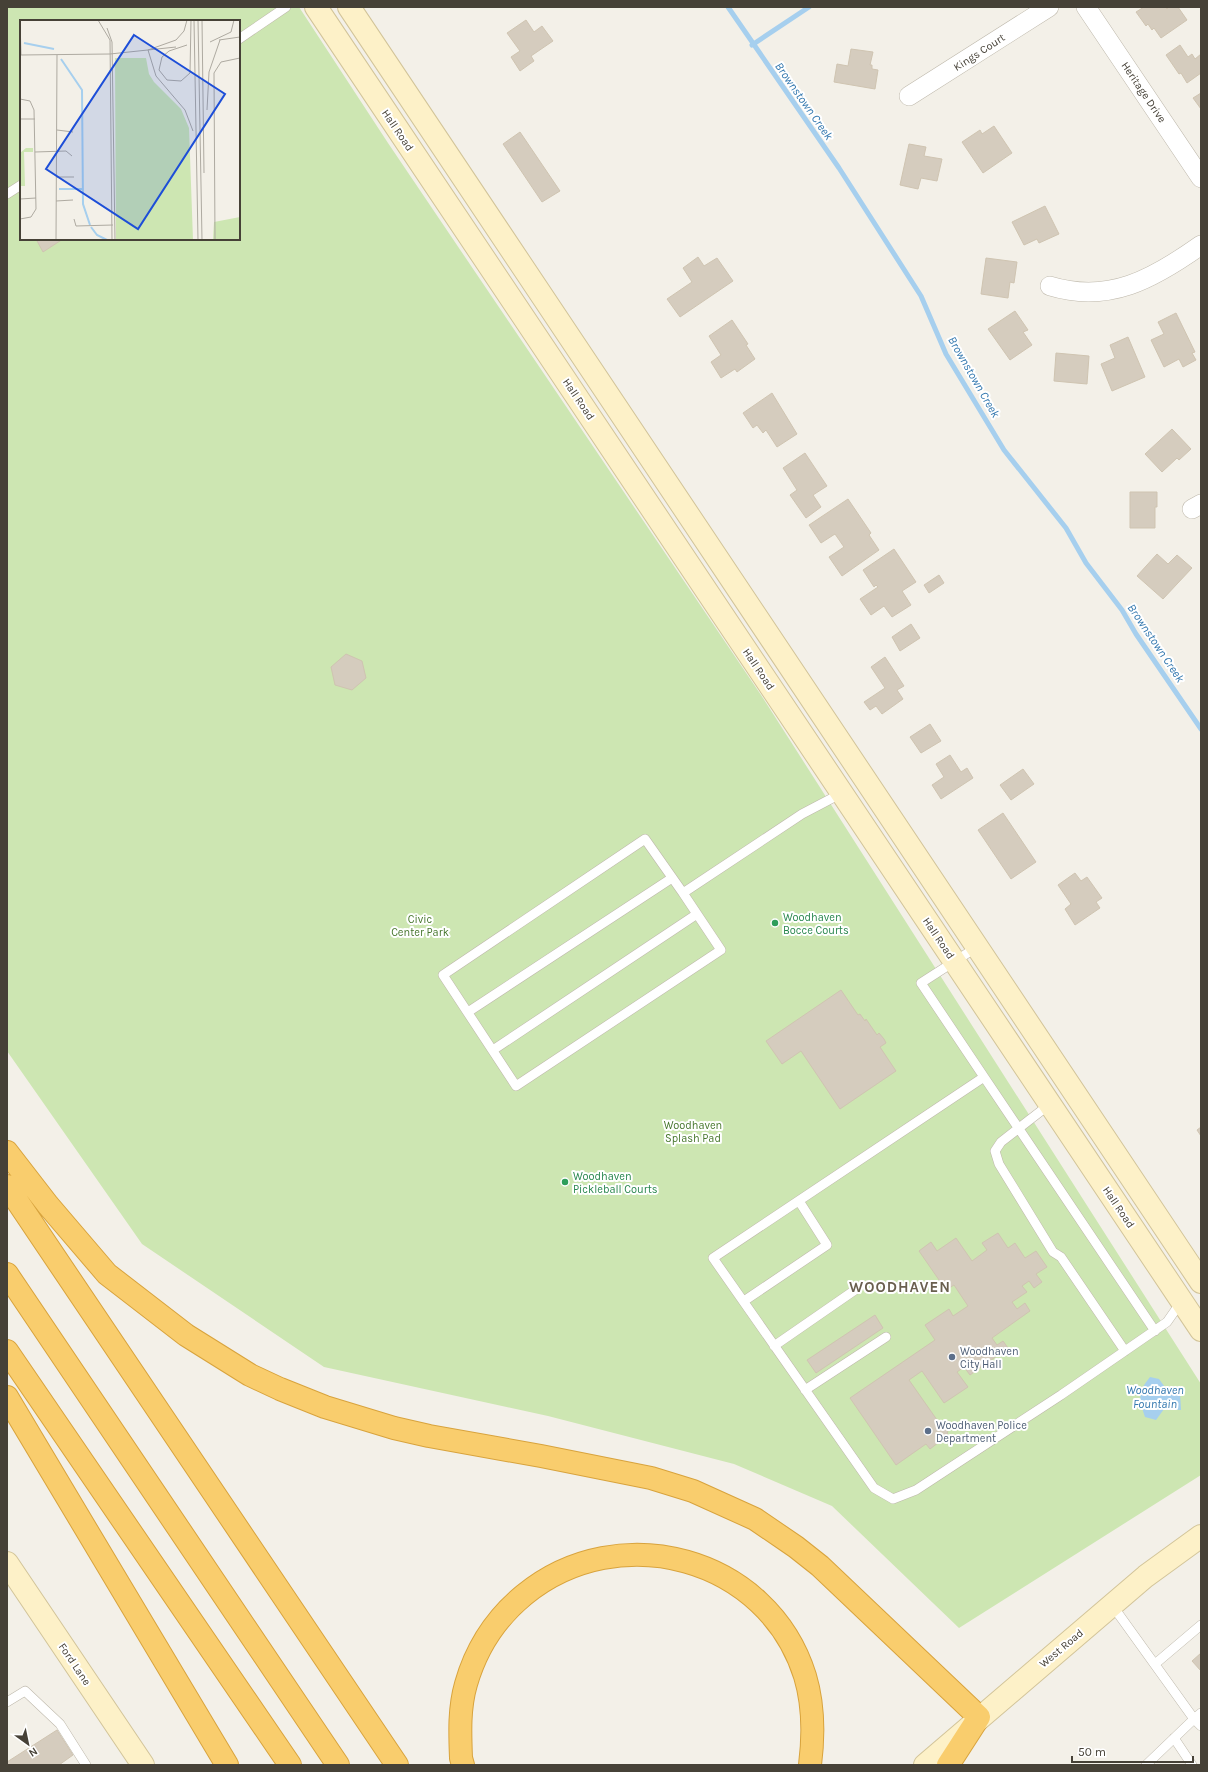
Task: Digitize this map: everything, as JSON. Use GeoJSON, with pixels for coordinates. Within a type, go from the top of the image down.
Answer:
{"type":"FeatureCollection","features":[{"type":"Feature","properties":{"kind":"highway"},"geometry":{"type":"LineString","coordinates":[[7,1152],[48,1205],[107,1274],[186,1335],[213,1353],[280,1389],[359,1418],[429,1436],[651,1478],[693,1491],[734,1508],[755,1519],[796,1547],[820,1566],[979,1717],[948,1765]]}},
{"type":"Feature","properties":{"kind":"highway"},"geometry":{"type":"LineString","coordinates":[[7,1186],[397,1765]]}},
{"type":"Feature","properties":{"kind":"highway"},"geometry":{"type":"LineString","coordinates":[[7,1274],[338,1765]]}},
{"type":"Feature","properties":{"kind":"highway"},"geometry":{"type":"LineString","coordinates":[[7,1351],[290,1765]]}},
{"type":"Feature","properties":{"kind":"highway"},"geometry":{"type":"LineString","coordinates":[[7,1397],[227,1765]]}},
{"type":"Feature","properties":{"kind":"highway"},"geometry":{"type":"LineString","coordinates":[[463,1765],[461,1758],[460,1713],[465,1684],[476,1657],[493,1626],[512,1604],[535,1586],[560,1571],[588,1561],[616,1555],[634,1554],[669,1557],[708,1569],[734,1583],[773,1618],[793,1648],[804,1674],[809,1691],[812,1709],[813,1738],[810,1765]]}},
{"type":"Feature","properties":{"kind":"street","name":"Hall Road"},"geometry":{"type":"LineString","coordinates":[[316,7],[1201,1330]]}},
{"type":"Feature","properties":{"kind":"street"},"geometry":{"type":"LineString","coordinates":[[349,7],[1201,1282]]}},
{"type":"Feature","properties":{"kind":"street","name":"Kings Court"},"geometry":{"type":"LineString","coordinates":[[910,96],[1049,7]]}},
{"type":"Feature","properties":{"kind":"street","name":"Heritage Drive"},"geometry":{"type":"LineString","coordinates":[[1086,7],[1201,178]]}},
{"type":"Feature","properties":{"kind":"street"},"geometry":{"type":"LineString","coordinates":[[1050,286],[1068,291],[1103,292],[1137,284],[1184,257],[1201,245]]}},
{"type":"Feature","properties":{"kind":"street"},"geometry":{"type":"LineString","coordinates":[[655,513],[677,497]]}},
{"type":"Feature","properties":{"kind":"street"},"geometry":{"type":"LineString","coordinates":[[842,793],[865,778]]}},
{"type":"Feature","properties":{"kind":"street"},"geometry":{"type":"LineString","coordinates":[[1050,1104],[1073,1089]]}},
{"type":"Feature","properties":{"kind":"street"},"geometry":{"type":"LineString","coordinates":[[1182,1302],[1201,1288]]}},
{"type":"Feature","properties":{"kind":"street","name":"West Road"},"geometry":{"type":"LineString","coordinates":[[925,1765],[979,1717],[1146,1576],[1201,1536]]}},
{"type":"Feature","properties":{"kind":"street","name":"Ford Lane"},"geometry":{"type":"LineString","coordinates":[[7,1563],[143,1765]]}},
{"type":"Feature","properties":{"kind":"lane"},"geometry":{"type":"LineString","coordinates":[[240,38],[286,7]]}},
{"type":"Feature","properties":{"kind":"lane"},"geometry":{"type":"LineString","coordinates":[[7,194],[20,186]]}},
{"type":"Feature","properties":{"kind":"lane"},"geometry":{"type":"LineString","coordinates":[[683,893],[802,814],[842,793]]}},
{"type":"Feature","properties":{"kind":"lane"},"geometry":{"type":"LineString","coordinates":[[645,839],[672,878],[721,950],[516,1086],[443,975],[645,839]]}},
{"type":"Feature","properties":{"kind":"lane"},"geometry":{"type":"LineString","coordinates":[[468,1012],[672,878]]}},
{"type":"Feature","properties":{"kind":"lane"},"geometry":{"type":"LineString","coordinates":[[493,1050],[697,914]]}},
{"type":"Feature","properties":{"kind":"lane"},"geometry":{"type":"LineString","coordinates":[[978,947],[920,983],[1155,1331]]}},
{"type":"Feature","properties":{"kind":"lane"},"geometry":{"type":"LineString","coordinates":[[984,1077],[713,1258],[874,1488],[893,1499],[916,1490],[1061,1395],[1155,1331],[1167,1322],[1182,1302]]}},
{"type":"Feature","properties":{"kind":"lane"},"geometry":{"type":"LineString","coordinates":[[1050,1104],[1001,1142],[995,1151],[999,1164],[1053,1252],[1062,1257],[1125,1351]]}},
{"type":"Feature","properties":{"kind":"lane"},"geometry":{"type":"LineString","coordinates":[[744,1301],[827,1245],[799,1201]]}},
{"type":"Feature","properties":{"kind":"lane"},"geometry":{"type":"LineString","coordinates":[[774,1346],[855,1290]]}},
{"type":"Feature","properties":{"kind":"lane"},"geometry":{"type":"LineString","coordinates":[[805,1390],[886,1337]]}},
{"type":"Feature","properties":{"kind":"lane"},"geometry":{"type":"LineString","coordinates":[[1112,1605],[1155,1664],[1199,1719],[1174,1738],[1146,1765]]}},
{"type":"Feature","properties":{"kind":"lane"},"geometry":{"type":"LineString","coordinates":[[1155,1664],[1201,1625]]}},
{"type":"Feature","properties":{"kind":"lane"},"geometry":{"type":"LineString","coordinates":[[7,1702],[25,1691],[60,1724],[86,1765]]}},
{"type":"Feature","properties":{"kind":"lane"},"geometry":{"type":"LineString","coordinates":[[1174,1738],[1192,1765]]}},
{"type":"Feature","properties":{"kind":"green space","name":"Civic Center Park"},"geometry":{"type":"Polygon","coordinates":[[[7,7],[299,7],[388,143],[761,695],[1201,1384],[1201,1475],[959,1628],[832,1506],[734,1464],[548,1416],[324,1367],[142,1244],[7,1051],[7,7]]]}},
{"type":"Feature","properties":{"kind":"water","name":"Woodhaven Fountain"},"geometry":{"type":"Polygon","coordinates":[[[1150,1377],[1159,1379],[1167,1390],[1180,1392],[1181,1410],[1164,1409],[1156,1420],[1145,1417],[1140,1396],[1143,1387],[1150,1377]]]}},
{"type":"Feature","properties":{"kind":"building"},"geometry":{"type":"Polygon","coordinates":[[[1144,7],[1165,7],[1167,9],[1169,7],[1178,7],[1187,20],[1161,38],[1154,28],[1152,30],[1148,24],[1146,26],[1136,12],[1144,7]]]}},
{"type":"Feature","properties":{"kind":"building"},"geometry":{"type":"Polygon","coordinates":[[[526,20],[534,32],[542,26],[553,41],[531,56],[534,61],[520,71],[511,57],[520,51],[507,33],[526,20]]]}},
{"type":"Feature","properties":{"kind":"building"},"geometry":{"type":"Polygon","coordinates":[[[1180,45],[1188,57],[1192,54],[1195,59],[1201,54],[1201,73],[1187,83],[1166,55],[1180,45]]]}},
{"type":"Feature","properties":{"kind":"building"},"geometry":{"type":"Polygon","coordinates":[[[851,49],[873,52],[870,65],[872,65],[872,69],[878,70],[875,89],[834,82],[837,64],[848,66],[851,49]]]}},
{"type":"Feature","properties":{"kind":"building"},"geometry":{"type":"Polygon","coordinates":[[[1201,93],[1201,109],[1193,98],[1201,93]]]}},
{"type":"Feature","properties":{"kind":"building"},"geometry":{"type":"Polygon","coordinates":[[[994,126],[1012,153],[983,173],[962,142],[980,130],[982,134],[994,126]]]}},
{"type":"Feature","properties":{"kind":"building"},"geometry":{"type":"Polygon","coordinates":[[[520,132],[560,191],[542,202],[503,144],[520,132]]]}},
{"type":"Feature","properties":{"kind":"building"},"geometry":{"type":"Polygon","coordinates":[[[909,144],[926,147],[924,156],[942,159],[937,181],[921,178],[918,189],[900,185],[909,144]]]}},
{"type":"Feature","properties":{"kind":"building"},"geometry":{"type":"Polygon","coordinates":[[[1045,206],[1059,234],[1039,243],[1037,239],[1024,245],[1012,222],[1045,206]]]}},
{"type":"Feature","properties":{"kind":"building"},"geometry":{"type":"Polygon","coordinates":[[[37,240],[61,240],[43,252],[37,240]]]}},
{"type":"Feature","properties":{"kind":"building"},"geometry":{"type":"Polygon","coordinates":[[[698,257],[704,266],[717,258],[733,281],[680,317],[667,299],[692,282],[683,268],[698,257]]]}},
{"type":"Feature","properties":{"kind":"building"},"geometry":{"type":"Polygon","coordinates":[[[986,258],[1017,262],[1014,283],[1010,282],[1008,298],[981,294],[986,258]]]}},
{"type":"Feature","properties":{"kind":"building"},"geometry":{"type":"Polygon","coordinates":[[[1015,311],[1028,330],[1023,332],[1032,345],[1010,360],[988,329],[1015,311]]]}},
{"type":"Feature","properties":{"kind":"building"},"geometry":{"type":"Polygon","coordinates":[[[1176,313],[1195,352],[1192,353],[1196,360],[1183,367],[1179,359],[1164,367],[1151,340],[1164,334],[1158,322],[1176,313]]]}},
{"type":"Feature","properties":{"kind":"building"},"geometry":{"type":"Polygon","coordinates":[[[732,320],[748,344],[746,345],[755,359],[737,372],[735,369],[721,378],[711,362],[721,355],[709,336],[732,320]]]}},
{"type":"Feature","properties":{"kind":"building"},"geometry":{"type":"Polygon","coordinates":[[[1128,337],[1145,377],[1112,391],[1101,364],[1115,358],[1110,345],[1128,337]]]}},
{"type":"Feature","properties":{"kind":"building"},"geometry":{"type":"Polygon","coordinates":[[[1056,353],[1089,356],[1087,384],[1054,381],[1056,353]]]}},
{"type":"Feature","properties":{"kind":"building"},"geometry":{"type":"Polygon","coordinates":[[[772,393],[797,434],[777,447],[766,430],[763,433],[757,425],[753,428],[743,413],[772,393]]]}},
{"type":"Feature","properties":{"kind":"building"},"geometry":{"type":"Polygon","coordinates":[[[1172,429],[1191,449],[1179,460],[1177,458],[1162,472],[1145,454],[1172,429]]]}},
{"type":"Feature","properties":{"kind":"building"},"geometry":{"type":"Polygon","coordinates":[[[805,453],[827,486],[813,495],[821,507],[806,518],[790,495],[797,490],[783,468],[805,453]]]}},
{"type":"Feature","properties":{"kind":"building"},"geometry":{"type":"Polygon","coordinates":[[[1130,492],[1157,492],[1155,528],[1130,528],[1130,492]]]}},
{"type":"Feature","properties":{"kind":"building"},"geometry":{"type":"Polygon","coordinates":[[[848,499],[871,533],[869,535],[879,550],[842,576],[829,557],[844,547],[835,534],[821,543],[809,525],[848,499]]]}},
{"type":"Feature","properties":{"kind":"building"},"geometry":{"type":"Polygon","coordinates":[[[894,549],[916,582],[902,591],[911,605],[892,617],[884,606],[871,615],[860,599],[878,587],[876,585],[874,587],[863,570],[894,549]]]}},
{"type":"Feature","properties":{"kind":"building"},"geometry":{"type":"Polygon","coordinates":[[[1157,554],[1168,564],[1177,555],[1192,568],[1163,599],[1137,576],[1157,554]]]}},
{"type":"Feature","properties":{"kind":"building"},"geometry":{"type":"Polygon","coordinates":[[[939,575],[944,583],[929,593],[924,585],[939,575]]]}},
{"type":"Feature","properties":{"kind":"building"},"geometry":{"type":"Polygon","coordinates":[[[911,624],[920,638],[900,651],[892,637],[911,624]]]}},
{"type":"Feature","properties":{"kind":"building"},"geometry":{"type":"Polygon","coordinates":[[[346,654],[362,661],[366,678],[352,690],[335,685],[331,667],[346,654]]]}},
{"type":"Feature","properties":{"kind":"building"},"geometry":{"type":"Polygon","coordinates":[[[885,657],[904,686],[897,690],[903,699],[882,714],[876,706],[870,710],[864,702],[885,688],[871,667],[885,657]]]}},
{"type":"Feature","properties":{"kind":"building"},"geometry":{"type":"Polygon","coordinates":[[[930,724],[941,741],[921,753],[910,737],[930,724]]]}},
{"type":"Feature","properties":{"kind":"building"},"geometry":{"type":"Polygon","coordinates":[[[950,755],[961,772],[967,768],[973,778],[941,799],[932,785],[944,777],[936,764],[950,755]]]}},
{"type":"Feature","properties":{"kind":"building"},"geometry":{"type":"Polygon","coordinates":[[[1023,769],[1034,784],[1011,800],[1000,785],[1023,769]]]}},
{"type":"Feature","properties":{"kind":"building"},"geometry":{"type":"Polygon","coordinates":[[[1003,813],[1036,862],[1011,879],[978,830],[1003,813]]]}},
{"type":"Feature","properties":{"kind":"building"},"geometry":{"type":"Polygon","coordinates":[[[1075,873],[1081,881],[1087,877],[1102,898],[1096,902],[1100,908],[1075,925],[1065,909],[1071,904],[1058,885],[1075,873]]]}},
{"type":"Feature","properties":{"kind":"building"},"geometry":{"type":"Polygon","coordinates":[[[841,990],[858,1015],[860,1014],[865,1021],[866,1019],[877,1035],[879,1033],[884,1039],[886,1043],[880,1047],[896,1071],[840,1109],[801,1051],[782,1064],[766,1041],[841,990]]]}},
{"type":"Feature","properties":{"kind":"building"},"geometry":{"type":"Polygon","coordinates":[[[1201,1127],[1201,1136],[1197,1130],[1201,1127]]]}},
{"type":"Feature","properties":{"kind":"building","name":"Woodhaven City Hall"},"geometry":{"type":"Polygon","coordinates":[[[998,1233],[1008,1248],[1015,1243],[1025,1258],[1036,1251],[1047,1267],[1036,1274],[1042,1282],[1034,1288],[1029,1281],[1022,1286],[1027,1292],[1012,1302],[1017,1309],[1025,1303],[1030,1311],[992,1338],[997,1345],[1003,1341],[1008,1348],[970,1375],[964,1367],[957,1372],[968,1387],[944,1403],[922,1371],[909,1380],[942,1427],[945,1425],[948,1429],[947,1436],[930,1449],[926,1444],[896,1465],[850,1398],[935,1340],[925,1325],[949,1309],[953,1316],[968,1306],[954,1285],[946,1290],[919,1251],[931,1242],[937,1251],[956,1238],[972,1261],[987,1250],[982,1243],[998,1233]]]}},
{"type":"Feature","properties":{"kind":"building"},"geometry":{"type":"Polygon","coordinates":[[[875,1315],[883,1328],[816,1373],[807,1360],[875,1315]]]}},
{"type":"Feature","properties":{"kind":"building"},"geometry":{"type":"Polygon","coordinates":[[[1201,1653],[1201,1671],[1192,1661],[1201,1653]]]}},
{"type":"Feature","properties":{"kind":"building"},"geometry":{"type":"Polygon","coordinates":[[[57,1730],[73,1755],[59,1765],[7,1765],[7,1762],[57,1730]]]}},
{"type":"Feature","properties":{"kind":"waterway","name":"Brownstown Creek"},"geometry":{"type":"LineString","coordinates":[[728,7],[839,168],[921,296],[946,354],[1004,450],[1066,528],[1086,563],[1122,610],[1136,634],[1201,729]]}},
{"type":"Feature","properties":{"kind":"waterway"},"geometry":{"type":"LineString","coordinates":[[752,45],[809,7]]}},
{"type":"Feature","properties":{"kind":"place","name":"Woodhaven Bocce Courts"},"geometry":{"type":"Point","coordinates":[775,923]}},
{"type":"Feature","properties":{"kind":"place","name":"Woodhaven Pickleball Courts"},"geometry":{"type":"Point","coordinates":[565,1182]}},
{"type":"Feature","properties":{"kind":"place","name":"Woodhaven City Hall"},"geometry":{"type":"Point","coordinates":[952,1357]}},
{"type":"Feature","properties":{"kind":"place","name":"Woodhaven Police Department"},"geometry":{"type":"Point","coordinates":[928,1431]}},
{"type":"Feature","properties":{"kind":"district","name":"WOODHAVEN"},"geometry":{"type":"Point","coordinates":[900,1287]}},
{"type":"Feature","properties":{"kind":"park label","name":"Woodhaven Splash Pad"},"geometry":{"type":"Point","coordinates":[693,1131]}}]}
